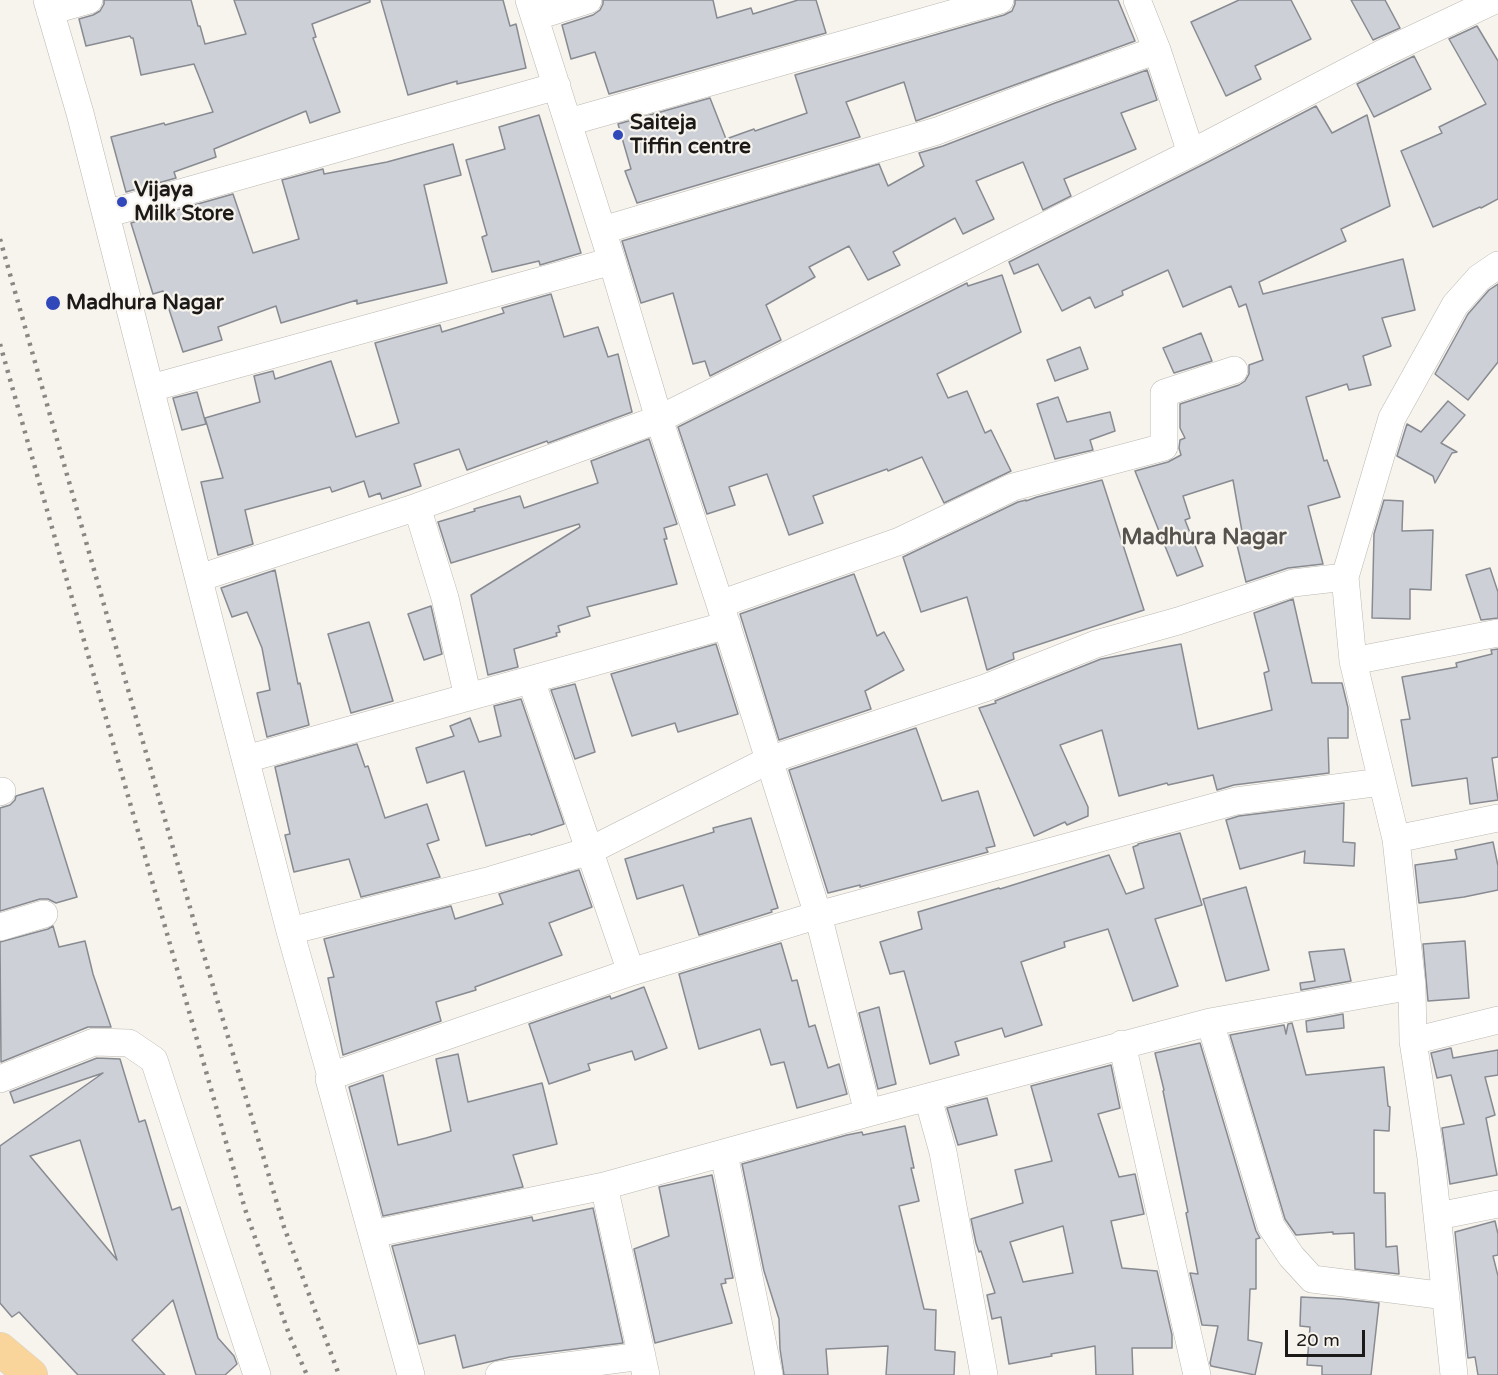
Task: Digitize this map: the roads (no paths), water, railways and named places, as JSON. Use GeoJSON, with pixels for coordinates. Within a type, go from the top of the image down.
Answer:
{"type":"FeatureCollection","features":[{"type":"Feature","properties":{"kind":"main road"},"geometry":{"type":"LineString","coordinates":[[0,1349],[30,1375]]}},
{"type":"Feature","properties":{"kind":"street"},"geometry":{"type":"LineString","coordinates":[[89,0],[48,6],[80,112],[246,759],[331,1076],[329,1078],[411,1375]]}},
{"type":"Feature","properties":{"kind":"street"},"geometry":{"type":"LineString","coordinates":[[588,0],[532,8],[603,230],[659,419],[818,915],[868,1113]]}},
{"type":"Feature","properties":{"kind":"street"},"geometry":{"type":"LineString","coordinates":[[569,122],[1000,0]]}},
{"type":"Feature","properties":{"kind":"street"},"geometry":{"type":"LineString","coordinates":[[1137,0],[1157,50],[1191,153]]}},
{"type":"Feature","properties":{"kind":"street"},"geometry":{"type":"LineString","coordinates":[[199,578],[417,507],[659,419],[1191,153],[1381,54],[1496,0]]}},
{"type":"Feature","properties":{"kind":"street"},"geometry":{"type":"LineString","coordinates":[[603,230],[937,130],[1157,50]]}},
{"type":"Feature","properties":{"kind":"street"},"geometry":{"type":"LineString","coordinates":[[106,214],[557,86]]}},
{"type":"Feature","properties":{"kind":"street"},"geometry":{"type":"LineString","coordinates":[[151,388],[612,261]]}},
{"type":"Feature","properties":{"kind":"street"},"geometry":{"type":"LineString","coordinates":[[1454,1375],[1431,1158],[1413,1041],[1412,986],[1396,839],[1353,662],[1346,577],[1392,418],[1455,305],[1479,278],[1498,265]]}},
{"type":"Feature","properties":{"kind":"street"},"geometry":{"type":"LineString","coordinates":[[246,759],[531,680],[723,614],[900,541],[1013,487],[1164,447],[1164,393],[1234,370]]}},
{"type":"Feature","properties":{"kind":"street"},"geometry":{"type":"LineString","coordinates":[[417,507],[445,598],[468,698]]}},
{"type":"Feature","properties":{"kind":"street"},"geometry":{"type":"LineString","coordinates":[[291,931],[491,880],[589,851],[769,760],[985,688],[1096,644],[1178,621],[1293,583],[1346,577]]}},
{"type":"Feature","properties":{"kind":"street"},"geometry":{"type":"LineString","coordinates":[[1353,662],[1498,633]]}},
{"type":"Feature","properties":{"kind":"street"},"geometry":{"type":"LineString","coordinates":[[531,680],[631,972]]}},
{"type":"Feature","properties":{"kind":"street"},"geometry":{"type":"LineString","coordinates":[[331,1076],[631,972],[818,915],[1236,801],[1381,782]]}},
{"type":"Feature","properties":{"kind":"street"},"geometry":{"type":"LineString","coordinates":[[1396,839],[1498,818]]}},
{"type":"Feature","properties":{"kind":"street"},"geometry":{"type":"LineString","coordinates":[[0,927],[44,914]]}},
{"type":"Feature","properties":{"kind":"street"},"geometry":{"type":"LineString","coordinates":[[372,1234],[604,1186],[1210,1022],[1412,986]]}},
{"type":"Feature","properties":{"kind":"street"},"geometry":{"type":"LineString","coordinates":[[1413,1041],[1498,1020]]}},
{"type":"Feature","properties":{"kind":"street"},"geometry":{"type":"LineString","coordinates":[[1210,1022],[1271,1226],[1291,1256],[1312,1279],[1446,1296]]}},
{"type":"Feature","properties":{"kind":"street"},"geometry":{"type":"LineString","coordinates":[[0,1079],[94,1042],[129,1043],[154,1060],[256,1375]]}},
{"type":"Feature","properties":{"kind":"street"},"geometry":{"type":"LineString","coordinates":[[1122,1044],[1197,1375]]}},
{"type":"Feature","properties":{"kind":"street"},"geometry":{"type":"LineString","coordinates":[[928,1098],[943,1152],[984,1375]]}},
{"type":"Feature","properties":{"kind":"street"},"geometry":{"type":"LineString","coordinates":[[724,1154],[769,1375]]}},
{"type":"Feature","properties":{"kind":"street"},"geometry":{"type":"LineString","coordinates":[[499,1375],[644,1365],[604,1186]]}},
{"type":"Feature","properties":{"kind":"street"},"geometry":{"type":"LineString","coordinates":[[1438,1216],[1498,1204]]}},
{"type":"Feature","properties":{"kind":"railway"},"geometry":{"type":"LineString","coordinates":[[0,239],[193,918],[284,1227],[339,1375]]}},
{"type":"Feature","properties":{"kind":"railway"},"geometry":{"type":"LineString","coordinates":[[0,344],[245,1209],[290,1337],[307,1375]]}},
{"type":"Feature","properties":{"kind":"place","name":"Saiteja Tiffin centre"},"geometry":{"type":"Point","coordinates":[618,135]}},
{"type":"Feature","properties":{"kind":"place","name":"Vijaya Milk Store"},"geometry":{"type":"Point","coordinates":[122,202]}},
{"type":"Feature","properties":{"kind":"place","name":"Madhura Nagar"},"geometry":{"type":"Point","coordinates":[53,303]}},
{"type":"Feature","properties":{"kind":"district","name":"Madhura Nagar"},"geometry":{"type":"Point","coordinates":[1204,538]}}]}
